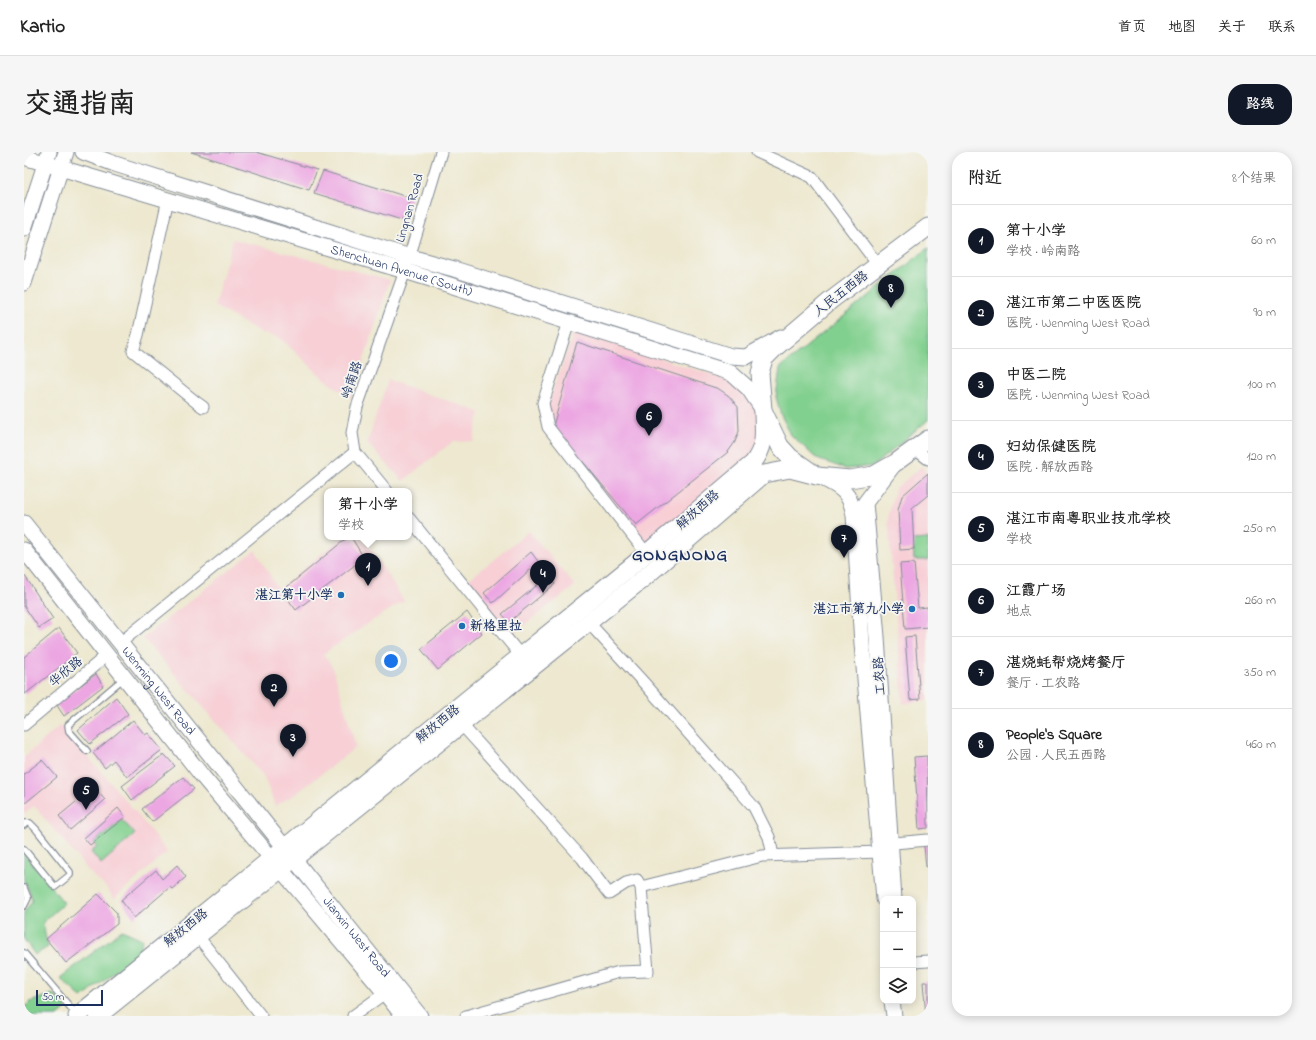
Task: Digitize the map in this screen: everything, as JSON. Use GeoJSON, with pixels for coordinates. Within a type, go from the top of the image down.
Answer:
{"type":"FeatureCollection","features":[{"type":"Feature","properties":{"kind":"main road","name":"人民五西路"},"geometry":{"type":"LineString","coordinates":[[763,410],[760,372],[764,359],[830,301],[928,227]]}},
{"type":"Feature","properties":{"kind":"main road"},"geometry":{"type":"LineString","coordinates":[[763,410],[780,446],[790,457],[817,476]]}},
{"type":"Feature","properties":{"kind":"main road","name":"解放西路"},"geometry":{"type":"LineString","coordinates":[[289,853],[461,724],[526,662],[647,554],[753,463],[764,443],[763,410]]}},
{"type":"Feature","properties":{"kind":"main road","name":"解放西路"},"geometry":{"type":"LineString","coordinates":[[98,1016],[289,853],[526,662],[588,622],[645,577],[764,474],[790,469],[817,476],[850,479],[874,475],[914,453]]}},
{"type":"Feature","properties":{"kind":"main road","name":"解放西路"},"geometry":{"type":"LineString","coordinates":[[78,1016],[276,864]]}},
{"type":"Feature","properties":{"kind":"street"},"geometry":{"type":"LineString","coordinates":[[24,283],[66,152]]}},
{"type":"Feature","properties":{"kind":"street","name":"Shenchuan Avenue (South)"},"geometry":{"type":"LineString","coordinates":[[83,152],[115,164],[410,257],[454,269],[731,356],[746,357],[801,324]]}},
{"type":"Feature","properties":{"kind":"street","name":"Lingnan Road"},"geometry":{"type":"LineString","coordinates":[[405,271],[441,152]]}},
{"type":"Feature","properties":{"kind":"street"},"geometry":{"type":"LineString","coordinates":[[756,152],[812,177],[878,265]]}},
{"type":"Feature","properties":{"kind":"street","name":"Shenchuan Avenue (South)"},"geometry":{"type":"LineString","coordinates":[[24,157],[47,158],[61,167],[405,271],[731,373],[749,389],[763,410]]}},
{"type":"Feature","properties":{"kind":"street"},"geometry":{"type":"LineString","coordinates":[[24,229],[47,158]]}},
{"type":"Feature","properties":{"kind":"street"},"geometry":{"type":"LineString","coordinates":[[168,200],[138,335],[133,351],[203,407]]}},
{"type":"Feature","properties":{"kind":"street","name":"岭南路"},"geometry":{"type":"LineString","coordinates":[[355,452],[352,433],[357,407],[405,271]]}},
{"type":"Feature","properties":{"kind":"street"},"geometry":{"type":"LineString","coordinates":[[801,324],[830,301]]}},
{"type":"Feature","properties":{"kind":"street"},"geometry":{"type":"LineString","coordinates":[[569,322],[543,403],[548,427],[647,554]]}},
{"type":"Feature","properties":{"kind":"street"},"geometry":{"type":"LineString","coordinates":[[120,643],[355,452],[385,488]]}},
{"type":"Feature","properties":{"kind":"street","name":"工农路"},"geometry":{"type":"LineString","coordinates":[[884,896],[877,637],[865,503],[914,453]]}},
{"type":"Feature","properties":{"kind":"street","name":"工农路"},"geometry":{"type":"LineString","coordinates":[[817,476],[841,488],[852,504],[854,515],[862,644],[883,847],[893,896]]}},
{"type":"Feature","properties":{"kind":"street"},"geometry":{"type":"LineString","coordinates":[[412,522],[526,662]]}},
{"type":"Feature","properties":{"kind":"street","name":"Wenming West Road"},"geometry":{"type":"LineString","coordinates":[[24,523],[289,853]]}},
{"type":"Feature","properties":{"kind":"street","name":"Wenming West Road"},"geometry":{"type":"LineString","coordinates":[[24,550],[203,778],[276,864]]}},
{"type":"Feature","properties":{"kind":"street"},"geometry":{"type":"LineString","coordinates":[[588,622],[644,682],[754,807],[769,837],[773,855]]}},
{"type":"Feature","properties":{"kind":"street","name":"华欣路"},"geometry":{"type":"LineString","coordinates":[[24,725],[107,655]]}},
{"type":"Feature","properties":{"kind":"street"},"geometry":{"type":"LineString","coordinates":[[461,724],[582,858],[609,894],[626,883],[637,880],[642,887],[648,971],[619,972],[466,1016]]}},
{"type":"Feature","properties":{"kind":"street"},"geometry":{"type":"LineString","coordinates":[[642,887],[762,856],[883,847],[928,840]]}},
{"type":"Feature","properties":{"kind":"street","name":"Jianxin West Road"},"geometry":{"type":"LineString","coordinates":[[289,853],[420,1016]]}},
{"type":"Feature","properties":{"kind":"street","name":"Jianxin West Road"},"geometry":{"type":"LineString","coordinates":[[276,864],[403,1016]]}},
{"type":"Feature","properties":{"kind":"street"},"geometry":{"type":"LineString","coordinates":[[200,939],[261,1016]]}},
{"type":"Feature","properties":{"kind":"street"},"geometry":{"type":"LineString","coordinates":[[916,962],[928,961]]}},
{"type":"Feature","properties":{"kind":"street"},"geometry":{"type":"LineString","coordinates":[[353,1016],[384,993]]}},
{"type":"Feature","properties":{"kind":"street"},"geometry":{"type":"LineString","coordinates":[[892,1004],[894,1016]]}},
{"type":"Feature","properties":{"kind":"street"},"geometry":{"type":"LineString","coordinates":[[901,1004],[902,1016]]}},
{"type":"Feature","properties":{"kind":"lane"},"geometry":{"type":"LineString","coordinates":[[87,751],[69,731],[68,726],[125,678]]}},
{"type":"Feature","properties":{"kind":"lane"},"geometry":{"type":"LineString","coordinates":[[24,825],[26,823],[30,823],[36,829],[70,872],[70,875],[55,887],[24,849]]}},
{"type":"Feature","properties":{"kind":"lane"},"geometry":{"type":"LineString","coordinates":[[24,888],[28,898],[24,906]]}},
{"type":"Feature","properties":{"kind":"lane"},"geometry":{"type":"LineString","coordinates":[[24,953],[78,1016]]}},
{"type":"Feature","properties":{"kind":"shaded area"},"geometry":{"type":"Polygon","coordinates":[[[233,239],[390,280],[351,398],[321,376],[280,338],[262,333],[214,306],[233,239]]]}},
{"type":"Feature","properties":{"kind":"shaded area"},"geometry":{"type":"Polygon","coordinates":[[[574,331],[725,379],[745,393],[758,412],[758,441],[750,457],[647,546],[550,426],[548,404],[574,331]]]}},
{"type":"Feature","properties":{"kind":"shaded area"},"geometry":{"type":"Polygon","coordinates":[[[388,380],[480,412],[473,441],[452,442],[403,481],[367,443],[388,380]]]}},
{"type":"Feature","properties":{"kind":"shaded area","name":"湛江市第九小学"},"geometry":{"type":"Polygon","coordinates":[[[922,466],[928,477],[928,700],[903,704],[888,518],[895,489],[922,466]]]}},
{"type":"Feature","properties":{"kind":"shaded area"},"geometry":{"type":"Polygon","coordinates":[[[529,531],[575,586],[511,635],[467,581],[529,531]]]}},
{"type":"Feature","properties":{"kind":"shaded area"},"geometry":{"type":"Polygon","coordinates":[[[338,540],[362,540],[372,551],[404,601],[323,654],[333,668],[356,747],[297,793],[275,806],[264,777],[143,638],[255,550],[287,604],[279,589],[338,540]]]}},
{"type":"Feature","properties":{"kind":"shaded area"},"geometry":{"type":"Polygon","coordinates":[[[61,725],[138,815],[167,852],[114,899],[106,887],[92,875],[34,806],[24,814],[24,757],[61,725]]]}},
{"type":"Feature","properties":{"kind":"green space"},"geometry":{"type":"Polygon","coordinates":[[[928,248],[928,420],[873,466],[846,469],[817,459],[791,435],[781,415],[776,397],[780,368],[928,248]]]}},
{"type":"Feature","properties":{"kind":"green space"},"geometry":{"type":"Polygon","coordinates":[[[928,539],[928,560],[914,560],[913,540],[928,539]]]}},
{"type":"Feature","properties":{"kind":"green space"},"geometry":{"type":"Polygon","coordinates":[[[122,820],[135,834],[101,864],[91,852],[97,847],[93,843],[122,820]]]}},
{"type":"Feature","properties":{"kind":"green space"},"geometry":{"type":"Polygon","coordinates":[[[24,853],[64,903],[43,922],[48,947],[35,955],[24,939],[24,913],[32,901],[31,895],[24,880],[24,853]]]}},
{"type":"Feature","properties":{"kind":"green space"},"geometry":{"type":"Polygon","coordinates":[[[122,930],[142,939],[140,952],[82,998],[60,978],[122,930]]]}},
{"type":"Feature","properties":{"kind":"green space"},"geometry":{"type":"Polygon","coordinates":[[[53,994],[67,1008],[58,1016],[24,1016],[24,1008],[30,1002],[53,994]]]}},
{"type":"Feature","properties":{"kind":"building"},"geometry":{"type":"Polygon","coordinates":[[[191,152],[256,152],[317,170],[309,190],[191,152]]]}},
{"type":"Feature","properties":{"kind":"building"},"geometry":{"type":"Polygon","coordinates":[[[323,171],[411,198],[405,221],[314,193],[323,171]]]}},
{"type":"Feature","properties":{"kind":"building"},"geometry":{"type":"Polygon","coordinates":[[[577,342],[719,389],[729,396],[738,407],[739,431],[735,442],[728,452],[636,525],[553,426],[577,342]]]}},
{"type":"Feature","properties":{"kind":"building"},"geometry":{"type":"Polygon","coordinates":[[[928,473],[928,495],[912,508],[914,549],[900,550],[898,510],[902,496],[928,473]]]}},
{"type":"Feature","properties":{"kind":"building"},"geometry":{"type":"Polygon","coordinates":[[[344,540],[353,540],[364,558],[296,610],[282,591],[344,540]]]}},
{"type":"Feature","properties":{"kind":"building"},"geometry":{"type":"Polygon","coordinates":[[[531,552],[555,584],[509,622],[502,614],[541,582],[531,569],[493,603],[484,593],[531,552]]]}},
{"type":"Feature","properties":{"kind":"building"},"geometry":{"type":"Polygon","coordinates":[[[914,563],[918,608],[928,607],[928,627],[905,629],[900,564],[914,563]]]}},
{"type":"Feature","properties":{"kind":"building"},"geometry":{"type":"Polygon","coordinates":[[[25,576],[53,619],[39,628],[24,606],[25,576]]]}},
{"type":"Feature","properties":{"kind":"building"},"geometry":{"type":"Polygon","coordinates":[[[467,612],[482,633],[438,670],[421,649],[467,612]]]}},
{"type":"Feature","properties":{"kind":"building"},"geometry":{"type":"Polygon","coordinates":[[[59,628],[77,653],[24,695],[24,657],[59,628]]]}},
{"type":"Feature","properties":{"kind":"building"},"geometry":{"type":"Polygon","coordinates":[[[915,636],[920,699],[910,700],[905,637],[915,636]]]}},
{"type":"Feature","properties":{"kind":"building"},"geometry":{"type":"Polygon","coordinates":[[[96,674],[103,686],[64,716],[56,704],[96,674]]]}},
{"type":"Feature","properties":{"kind":"building"},"geometry":{"type":"Polygon","coordinates":[[[116,697],[128,714],[90,744],[78,730],[116,697]]]}},
{"type":"Feature","properties":{"kind":"building"},"geometry":{"type":"Polygon","coordinates":[[[133,720],[145,735],[148,733],[162,750],[127,777],[114,760],[105,768],[93,753],[133,720]]]}},
{"type":"Feature","properties":{"kind":"building"},"geometry":{"type":"Polygon","coordinates":[[[164,754],[175,766],[132,800],[122,786],[164,754]]]}},
{"type":"Feature","properties":{"kind":"building"},"geometry":{"type":"Polygon","coordinates":[[[927,756],[928,828],[919,829],[914,757],[927,756]]]}},
{"type":"Feature","properties":{"kind":"building"},"geometry":{"type":"Polygon","coordinates":[[[42,760],[57,777],[24,804],[24,774],[42,760]]]}},
{"type":"Feature","properties":{"kind":"building"},"geometry":{"type":"Polygon","coordinates":[[[183,777],[194,789],[152,822],[142,809],[183,777]]]}},
{"type":"Feature","properties":{"kind":"building"},"geometry":{"type":"Polygon","coordinates":[[[94,787],[105,800],[70,830],[59,816],[94,787]]]}},
{"type":"Feature","properties":{"kind":"building"},"geometry":{"type":"Polygon","coordinates":[[[118,808],[125,817],[90,845],[84,838],[118,808]]]}},
{"type":"Feature","properties":{"kind":"building"},"geometry":{"type":"Polygon","coordinates":[[[928,845],[928,867],[926,867],[924,846],[928,845]]]}},
{"type":"Feature","properties":{"kind":"building"},"geometry":{"type":"Polygon","coordinates":[[[177,865],[186,877],[172,889],[170,887],[134,918],[121,900],[156,870],[162,879],[177,865]]]}},
{"type":"Feature","properties":{"kind":"building"},"geometry":{"type":"Polygon","coordinates":[[[98,894],[117,913],[117,924],[66,963],[46,939],[98,894]]]}},
{"type":"Feature","properties":{"kind":"building"},"geometry":{"type":"Polygon","coordinates":[[[923,982],[928,982],[928,1016],[926,1016],[923,982]]]}},
{"type":"Feature","properties":{"kind":"place","name":"People's Square"},"geometry":{"type":"Point","coordinates":[891,308]}},
{"type":"Feature","properties":{"kind":"place","name":"江霞广场"},"geometry":{"type":"Point","coordinates":[649,436]}},
{"type":"Feature","properties":{"kind":"place","name":"湛烧蚝帮烧烤餐厅"},"geometry":{"type":"Point","coordinates":[844,558]}},
{"type":"Feature","properties":{"kind":"place","name":"第十小学"},"geometry":{"type":"Point","coordinates":[368,586]}},
{"type":"Feature","properties":{"kind":"place","name":"妇幼保健医院"},"geometry":{"type":"Point","coordinates":[543,593]}},
{"type":"Feature","properties":{"kind":"place","name":"湛江第十小学"},"geometry":{"type":"Point","coordinates":[341,595]}},
{"type":"Feature","properties":{"kind":"place","name":"湛江市第九小学"},"geometry":{"type":"Point","coordinates":[912,609]}},
{"type":"Feature","properties":{"kind":"place","name":"新格里拉"},"geometry":{"type":"Point","coordinates":[462,626]}},
{"type":"Feature","properties":{"kind":"place","name":"湛江市第二中医医院"},"geometry":{"type":"Point","coordinates":[274,707]}},
{"type":"Feature","properties":{"kind":"place","name":"中医二院"},"geometry":{"type":"Point","coordinates":[293,757]}},
{"type":"Feature","properties":{"kind":"place","name":"湛江市南粤职业技术学校"},"geometry":{"type":"Point","coordinates":[86,810]}},
{"type":"Feature","properties":{"kind":"district","name":"GONGNONG"},"geometry":{"type":"Point","coordinates":[680,555]}}]}
